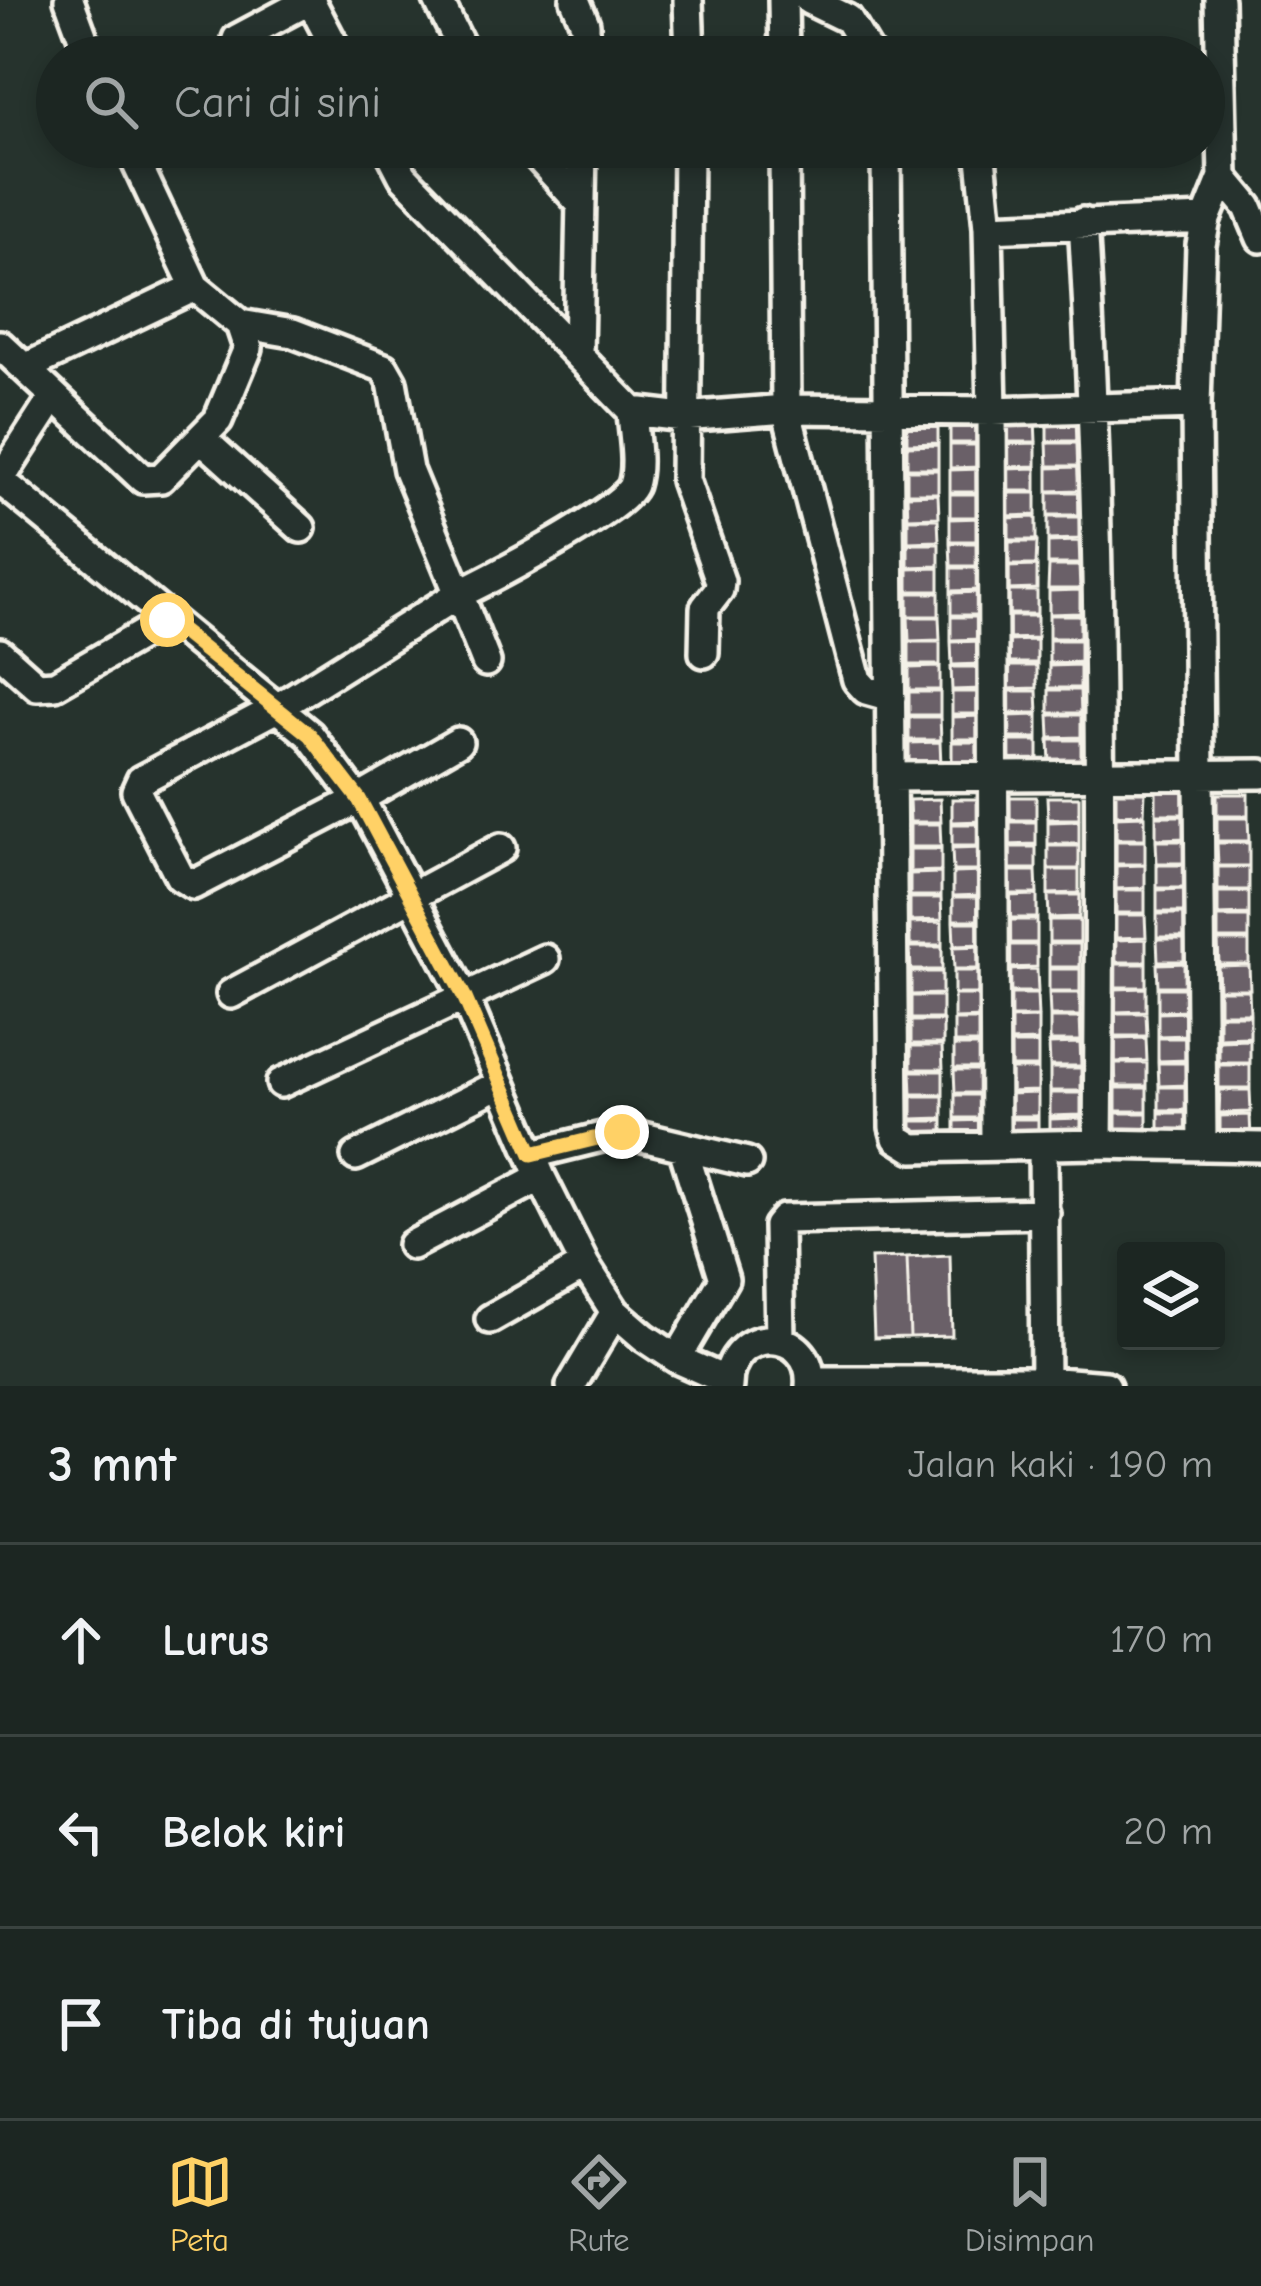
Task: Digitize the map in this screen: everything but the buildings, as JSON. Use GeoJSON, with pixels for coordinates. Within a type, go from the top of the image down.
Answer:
{"type":"FeatureCollection","features":[{"type":"Feature","properties":{"kind":"street"},"geometry":{"type":"LineString","coordinates":[[69,0],[82,36]]}},
{"type":"Feature","properties":{"kind":"street"},"geometry":{"type":"LineString","coordinates":[[243,36],[310,0],[329,36]]}},
{"type":"Feature","properties":{"kind":"street"},"geometry":{"type":"LineString","coordinates":[[438,0],[456,36]]}},
{"type":"Feature","properties":{"kind":"street"},"geometry":{"type":"LineString","coordinates":[[575,0],[585,36]]}},
{"type":"Feature","properties":{"kind":"street"},"geometry":{"type":"LineString","coordinates":[[688,0],[689,36]]}},
{"type":"Feature","properties":{"kind":"street"},"geometry":{"type":"LineString","coordinates":[[783,0],[784,36]]}},
{"type":"Feature","properties":{"kind":"street"},"geometry":{"type":"LineString","coordinates":[[809,0],[848,20],[858,36]]}},
{"type":"Feature","properties":{"kind":"street"},"geometry":{"type":"LineString","coordinates":[[1219,0],[1220,36]]}},
{"type":"Feature","properties":{"kind":"street"},"geometry":{"type":"LineString","coordinates":[[139,168],[194,287],[240,323],[293,333],[384,368],[392,382],[408,470],[486,662]]}},
{"type":"Feature","properties":{"kind":"street"},"geometry":{"type":"LineString","coordinates":[[399,168],[632,411],[683,417],[786,409],[992,411],[1196,405]]}},
{"type":"Feature","properties":{"kind":"street"},"geometry":{"type":"LineString","coordinates":[[548,168],[580,203]]}},
{"type":"Feature","properties":{"kind":"street"},"geometry":{"type":"LineString","coordinates":[[578,354],[581,168]]}},
{"type":"Feature","properties":{"kind":"street"},"geometry":{"type":"LineString","coordinates":[[688,168],[685,480],[720,581],[705,608],[704,653]]}},
{"type":"Feature","properties":{"kind":"street"},"geometry":{"type":"LineString","coordinates":[[784,168],[786,409],[856,680],[866,690],[891,698]]}},
{"type":"Feature","properties":{"kind":"street"},"geometry":{"type":"LineString","coordinates":[[886,168],[894,1127],[898,1138],[913,1148],[1261,1147]]}},
{"type":"Feature","properties":{"kind":"street"},"geometry":{"type":"LineString","coordinates":[[982,168],[988,228],[997,776],[995,1147]]}},
{"type":"Feature","properties":{"kind":"street"},"geometry":{"type":"LineString","coordinates":[[1202,1144],[1196,405],[1201,245],[1223,168]]}},
{"type":"Feature","properties":{"kind":"street"},"geometry":{"type":"LineString","coordinates":[[1223,177],[1248,207],[1261,238]]}},
{"type":"Feature","properties":{"kind":"street"},"geometry":{"type":"LineString","coordinates":[[988,228],[1206,219]]}},
{"type":"Feature","properties":{"kind":"street"},"geometry":{"type":"LineString","coordinates":[[1083,222],[1095,408],[1102,775],[1098,1144]]}},
{"type":"Feature","properties":{"kind":"street"},"geometry":{"type":"LineString","coordinates":[[25,368],[194,287]]}},
{"type":"Feature","properties":{"kind":"street"},"geometry":{"type":"LineString","coordinates":[[0,345],[142,479],[161,478],[218,420],[248,348],[240,323]]}},
{"type":"Feature","properties":{"kind":"street"},"geometry":{"type":"LineString","coordinates":[[53,398],[0,480],[310,735],[359,799],[464,996],[537,1165],[585,1265],[615,1312],[676,1359],[728,1383],[733,1360],[745,1347],[780,1340],[798,1350],[809,1367],[811,1383],[1045,1381],[1106,1386]]}},
{"type":"Feature","properties":{"kind":"street"},"geometry":{"type":"LineString","coordinates":[[458,742],[199,883],[183,882],[136,791],[137,784],[277,708],[459,594],[625,499],[635,470],[632,411]]}},
{"type":"Feature","properties":{"kind":"street"},"geometry":{"type":"LineString","coordinates":[[202,440],[301,528]]}},
{"type":"Feature","properties":{"kind":"street"},"geometry":{"type":"LineString","coordinates":[[0,652],[37,686],[55,686],[167,620]]}},
{"type":"Feature","properties":{"kind":"street"},"geometry":{"type":"LineString","coordinates":[[892,777],[1261,774]]}},
{"type":"Feature","properties":{"kind":"street"},"geometry":{"type":"LineString","coordinates":[[231,994],[502,848]]}},
{"type":"Feature","properties":{"kind":"street"},"geometry":{"type":"LineString","coordinates":[[281,1083],[544,959]]}},
{"type":"Feature","properties":{"kind":"street"},"geometry":{"type":"LineString","coordinates":[[356,1156],[500,1084]]}},
{"type":"Feature","properties":{"kind":"street"},"geometry":{"type":"LineString","coordinates":[[412,1245],[537,1165],[622,1132],[747,1162]]}},
{"type":"Feature","properties":{"kind":"street"},"geometry":{"type":"LineString","coordinates":[[1043,1147],[1045,1381]]}},
{"type":"Feature","properties":{"kind":"street"},"geometry":{"type":"LineString","coordinates":[[676,1359],[724,1279],[683,1148]]}},
{"type":"Feature","properties":{"kind":"street"},"geometry":{"type":"LineString","coordinates":[[780,1340],[778,1226],[784,1219],[1045,1213]]}},
{"type":"Feature","properties":{"kind":"street"},"geometry":{"type":"LineString","coordinates":[[490,1319],[585,1265]]}},
{"type":"Feature","properties":{"kind":"street"},"geometry":{"type":"LineString","coordinates":[[572,1386],[615,1312]]}},
{"type":"Feature","properties":{"kind":"route"},"geometry":{"type":"LineString","coordinates":[[167,620],[310,735],[359,799],[464,996],[532,1154],[622,1132]]}}]}
